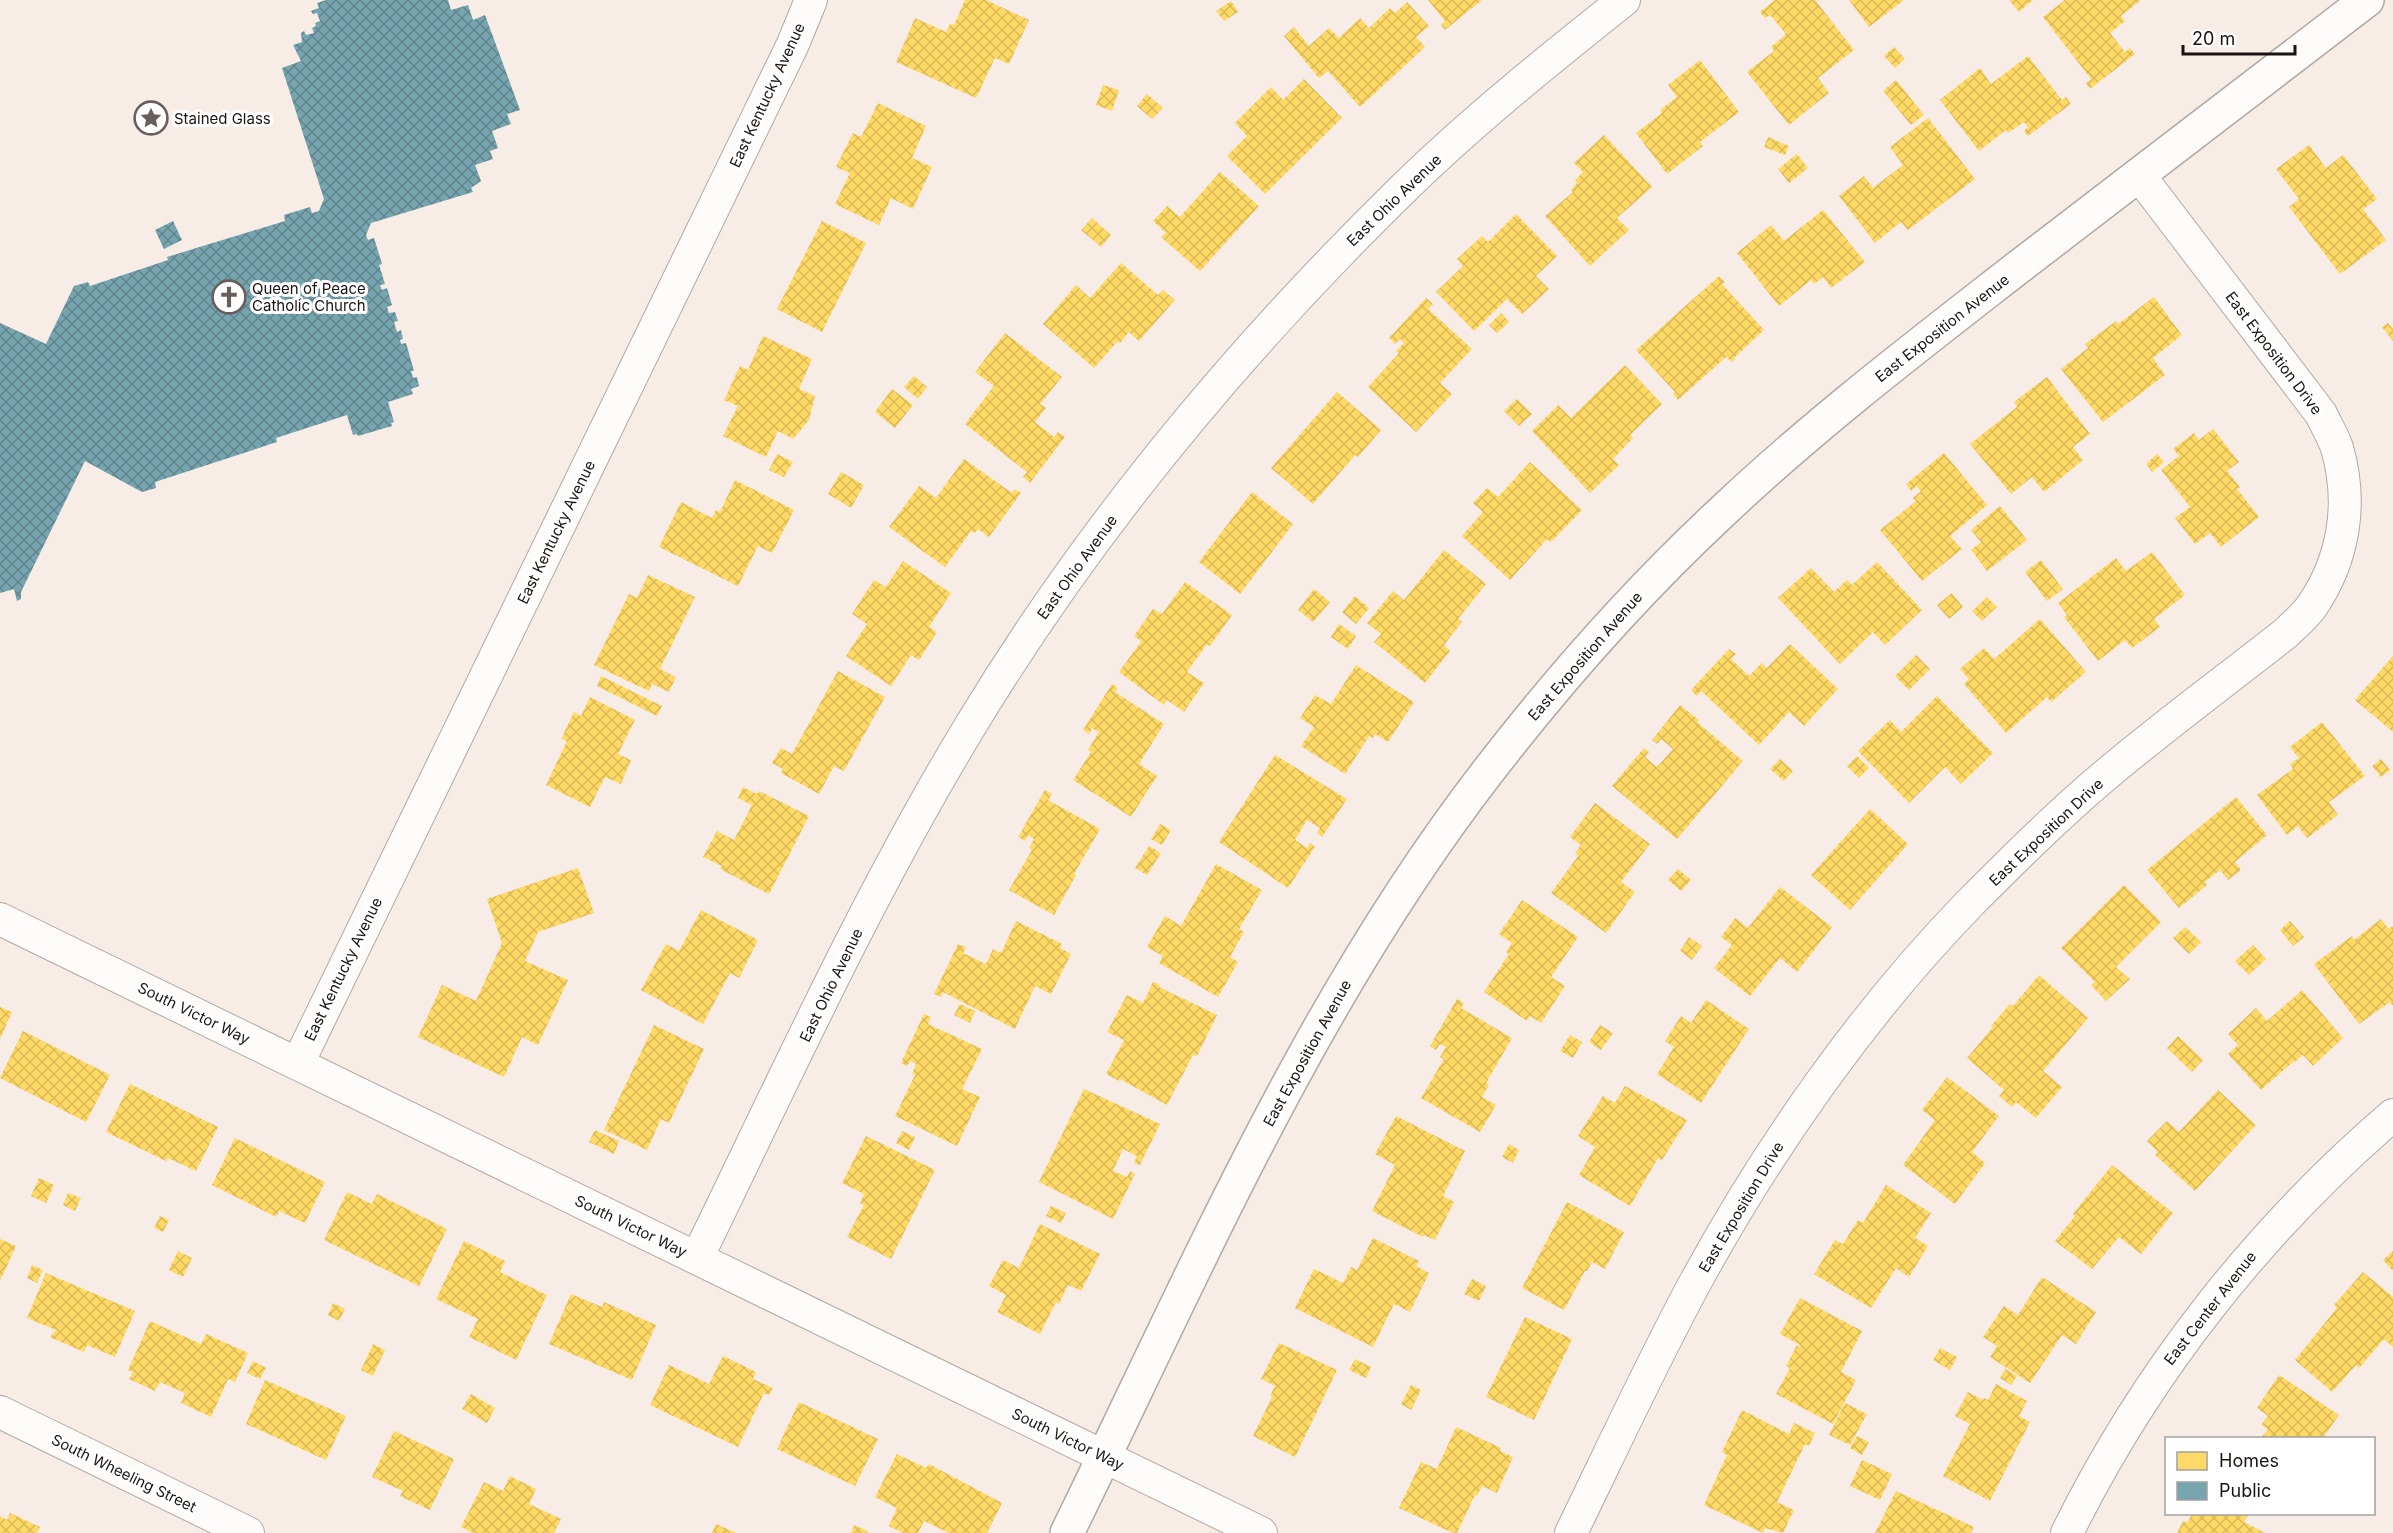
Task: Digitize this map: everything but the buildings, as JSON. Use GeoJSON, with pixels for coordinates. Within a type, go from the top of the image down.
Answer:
{"type":"FeatureCollection","features":[{"type":"Feature","properties":{"kind":"street","name":"East Kentucky Avenue"},"geometry":{"type":"LineString","coordinates":[[298,1064],[783,66],[811,0]]}},
{"type":"Feature","properties":{"kind":"street","name":"East Ohio Avenue"},"geometry":{"type":"LineString","coordinates":[[697,1258],[847,951],[906,839],[970,727],[1040,619],[1128,496],[1216,387],[1310,282],[1384,208],[1514,89],[1624,0]]}},
{"type":"Feature","properties":{"kind":"street","name":"East Exposition Avenue"},"geometry":{"type":"LineString","coordinates":[[1067,1533],[1298,1065],[1356,964],[1407,885],[1495,762],[1561,681],[1639,594],[1722,512],[1808,434],[1899,360],[2367,0]]}},
{"type":"Feature","properties":{"kind":"street","name":"East Exposition Drive"},"geometry":{"type":"LineString","coordinates":[[1571,1533],[1702,1270],[1793,1122],[1848,1047],[1906,975],[1968,905],[2103,778],[2286,633],[2311,608],[2333,568],[2345,525],[2346,490],[2336,446],[2321,414],[2139,175]]}},
{"type":"Feature","properties":{"kind":"street","name":"South Victor Way"},"geometry":{"type":"LineString","coordinates":[[0,919],[1261,1533]]}},
{"type":"Feature","properties":{"kind":"street","name":"East Center Avenue"},"geometry":{"type":"LineString","coordinates":[[2067,1533],[2122,1432],[2160,1373],[2201,1317],[2244,1263],[2291,1211],[2340,1162],[2393,1115]]}},
{"type":"Feature","properties":{"kind":"street","name":"South Wheeling Street"},"geometry":{"type":"LineString","coordinates":[[0,1412],[248,1533]]}},
{"type":"Feature","properties":{"kind":"place","name":"Stained Glass"},"geometry":{"type":"Point","coordinates":[151,118]}},
{"type":"Feature","properties":{"kind":"place","name":"Queen of Peace Catholic Church"},"geometry":{"type":"Point","coordinates":[229,297]}}]}
